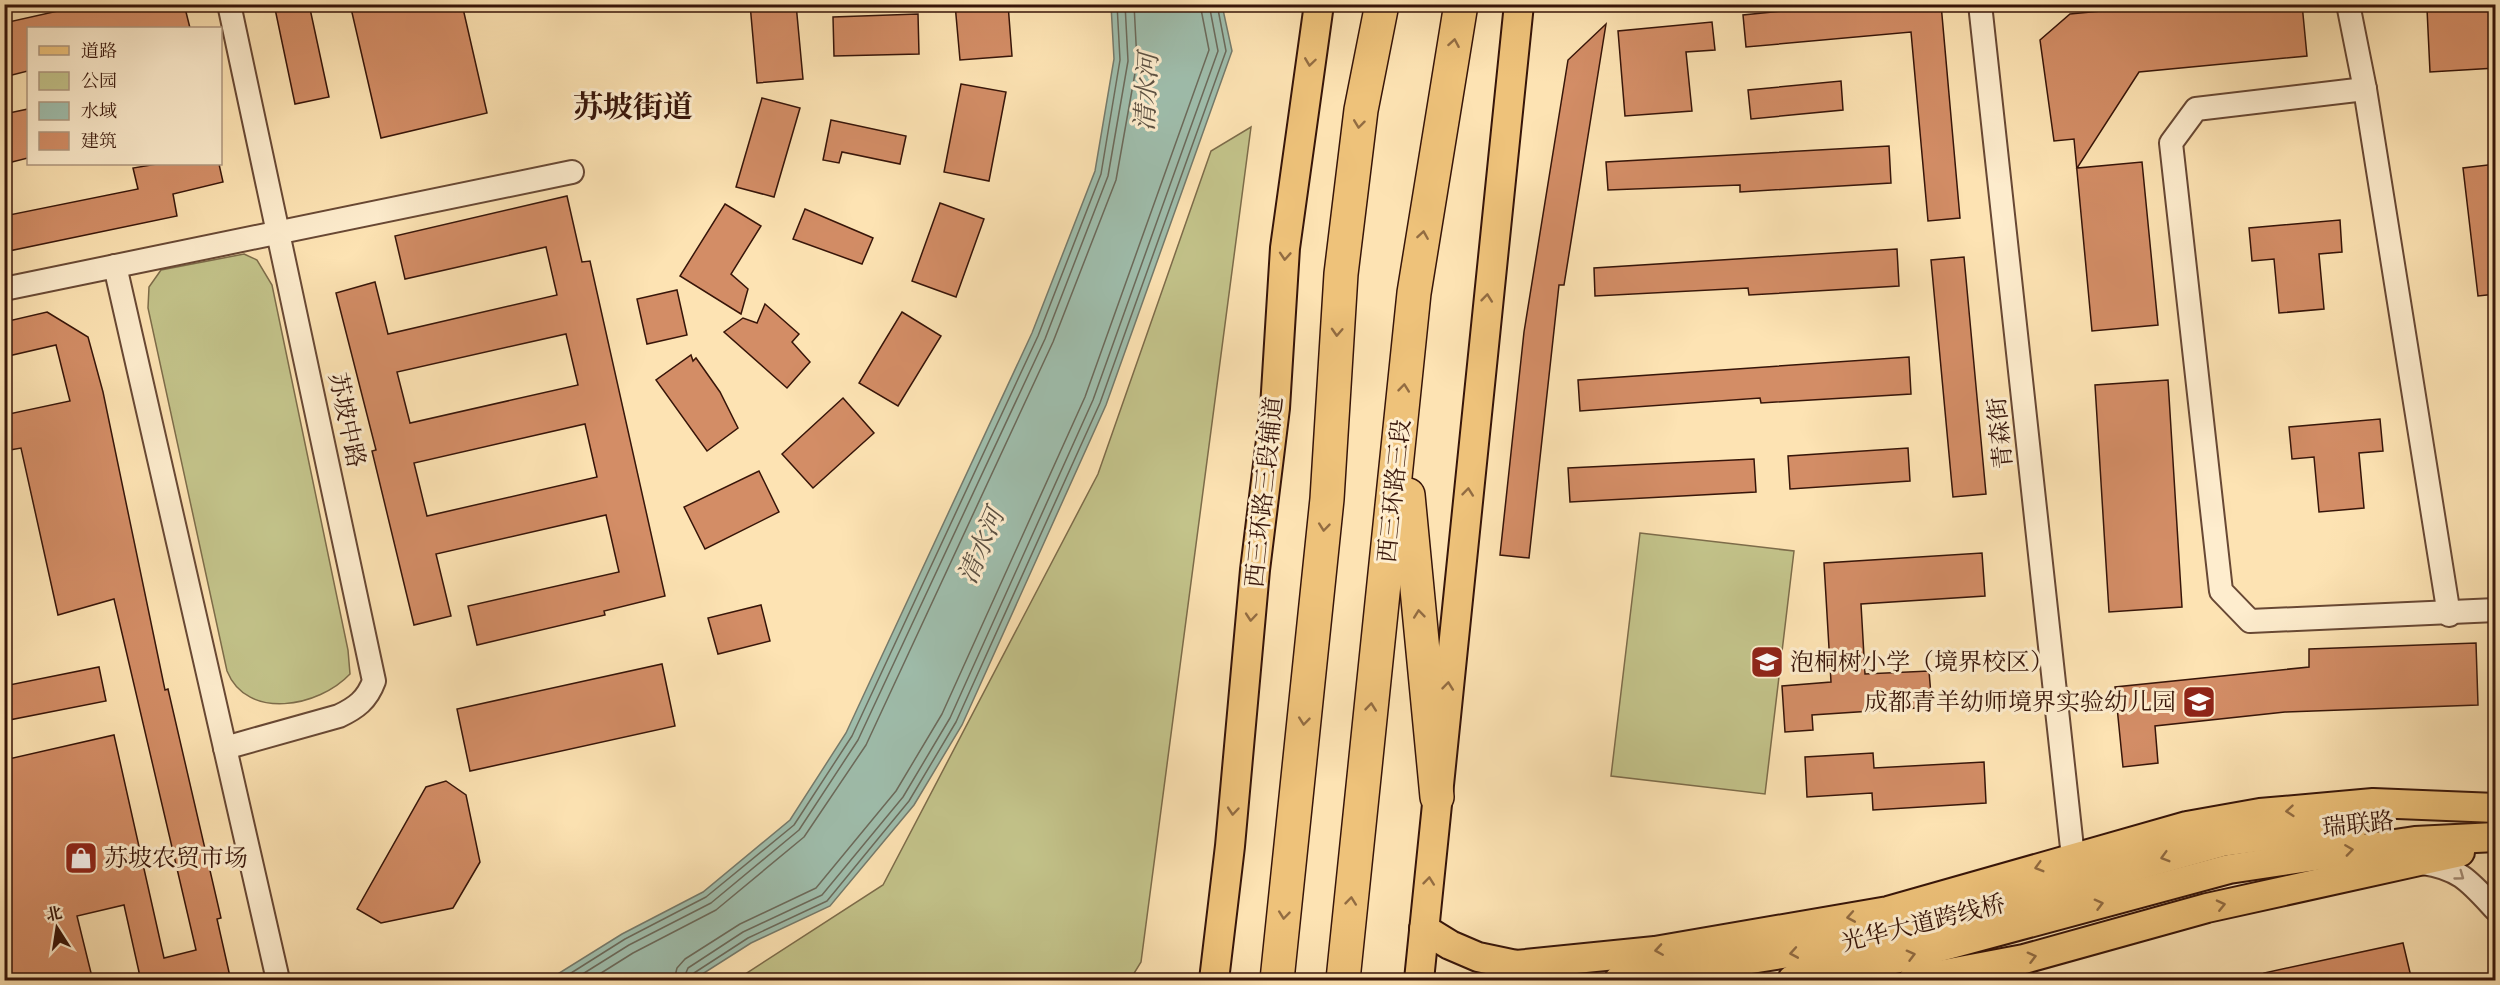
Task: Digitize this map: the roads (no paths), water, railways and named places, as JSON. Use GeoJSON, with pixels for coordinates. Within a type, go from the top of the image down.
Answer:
{"type":"FeatureCollection","features":[{"type":"Feature","properties":{"kind":"highway"},"geometry":{"type":"LineString","coordinates":[[1277,981],[1327,499],[1341,274],[1360,110],[1382,4]]}},
{"type":"Feature","properties":{"kind":"highway","name":"西三环路三段"},"geometry":{"type":"LineString","coordinates":[[1343,981],[1414,293],[1461,4]]}},
{"type":"Feature","properties":{"kind":"highway"},"geometry":{"type":"LineString","coordinates":[[1401,423],[1437,798]]}},
{"type":"Feature","properties":{"kind":"main road","name":"西三环路三段辅道"},"geometry":{"type":"LineString","coordinates":[[1214,981],[1230,846],[1255,570],[1275,408],[1285,248],[1319,4]]}},
{"type":"Feature","properties":{"kind":"main road"},"geometry":{"type":"LineString","coordinates":[[1419,981],[1519,4]]}},
{"type":"Feature","properties":{"kind":"main road"},"geometry":{"type":"LineString","coordinates":[[1424,929],[1450,945],[1515,973],[1888,911],[2187,826],[2260,813],[2373,803],[2496,809]]}},
{"type":"Feature","properties":{"kind":"main road","name":"瑞联路"},"geometry":{"type":"LineString","coordinates":[[2222,842],[2293,831],[2496,809]]}},
{"type":"Feature","properties":{"kind":"main road","name":"瑞联路"},"geometry":{"type":"LineString","coordinates":[[2229,869],[2415,841],[2496,837]]}},
{"type":"Feature","properties":{"kind":"main road","name":"光华大道跨线桥"},"geometry":{"type":"LineString","coordinates":[[1619,981],[1766,958],[1888,934],[2222,842]]}},
{"type":"Feature","properties":{"kind":"main road"},"geometry":{"type":"LineString","coordinates":[[1913,981],[2024,959],[2207,908],[2496,844]]}},
{"type":"Feature","properties":{"kind":"main road","name":"光华大道跨线桥"},"geometry":{"type":"LineString","coordinates":[[1792,981],[1899,958],[2229,869]]}},
{"type":"Feature","properties":{"kind":"street","name":"苏坡中路"},"geometry":{"type":"LineString","coordinates":[[225,748],[339,716],[356,708],[370,693],[374,681],[229,4]]}},
{"type":"Feature","properties":{"kind":"street","name":"青森街"},"geometry":{"type":"LineString","coordinates":[[1980,4],[2073,857]]}},
{"type":"Feature","properties":{"kind":"street"},"geometry":{"type":"LineString","coordinates":[[2348,4],[2365,88],[2449,615]]}},
{"type":"Feature","properties":{"kind":"street"},"geometry":{"type":"LineString","coordinates":[[2365,88],[2196,109],[2171,143],[2221,591],[2250,621],[2449,615],[2496,610]]}},
{"type":"Feature","properties":{"kind":"street"},"geometry":{"type":"LineString","coordinates":[[4,289],[572,172]]}},
{"type":"Feature","properties":{"kind":"street"},"geometry":{"type":"LineString","coordinates":[[115,266],[279,981]]}},
{"type":"Feature","properties":{"kind":"street"},"geometry":{"type":"LineString","coordinates":[[2415,862],[2446,866],[2472,885],[2496,910]]}},
{"type":"Feature","properties":{"kind":"water","name":"清水河"},"geometry":{"type":"Polygon","coordinates":[[[1111,5],[1222,5],[1232,51],[1106,405],[962,725],[914,805],[830,906],[751,943],[693,980],[548,980],[622,934],[703,892],[790,820],[846,733],[1032,333],[1095,171],[1114,59],[1111,5]]]}},
{"type":"Feature","properties":{"kind":"place","name":"泡桐树小学（境界校区）"},"geometry":{"type":"Point","coordinates":[1767,662]}},
{"type":"Feature","properties":{"kind":"place","name":"成都青羊幼师境界实验幼儿园"},"geometry":{"type":"Point","coordinates":[2199,702]}},
{"type":"Feature","properties":{"kind":"place","name":"苏坡农贸市场"},"geometry":{"type":"Point","coordinates":[81,858]}},
{"type":"Feature","properties":{"kind":"district","name":"苏坡街道"},"geometry":{"type":"Point","coordinates":[633,107]}}]}
